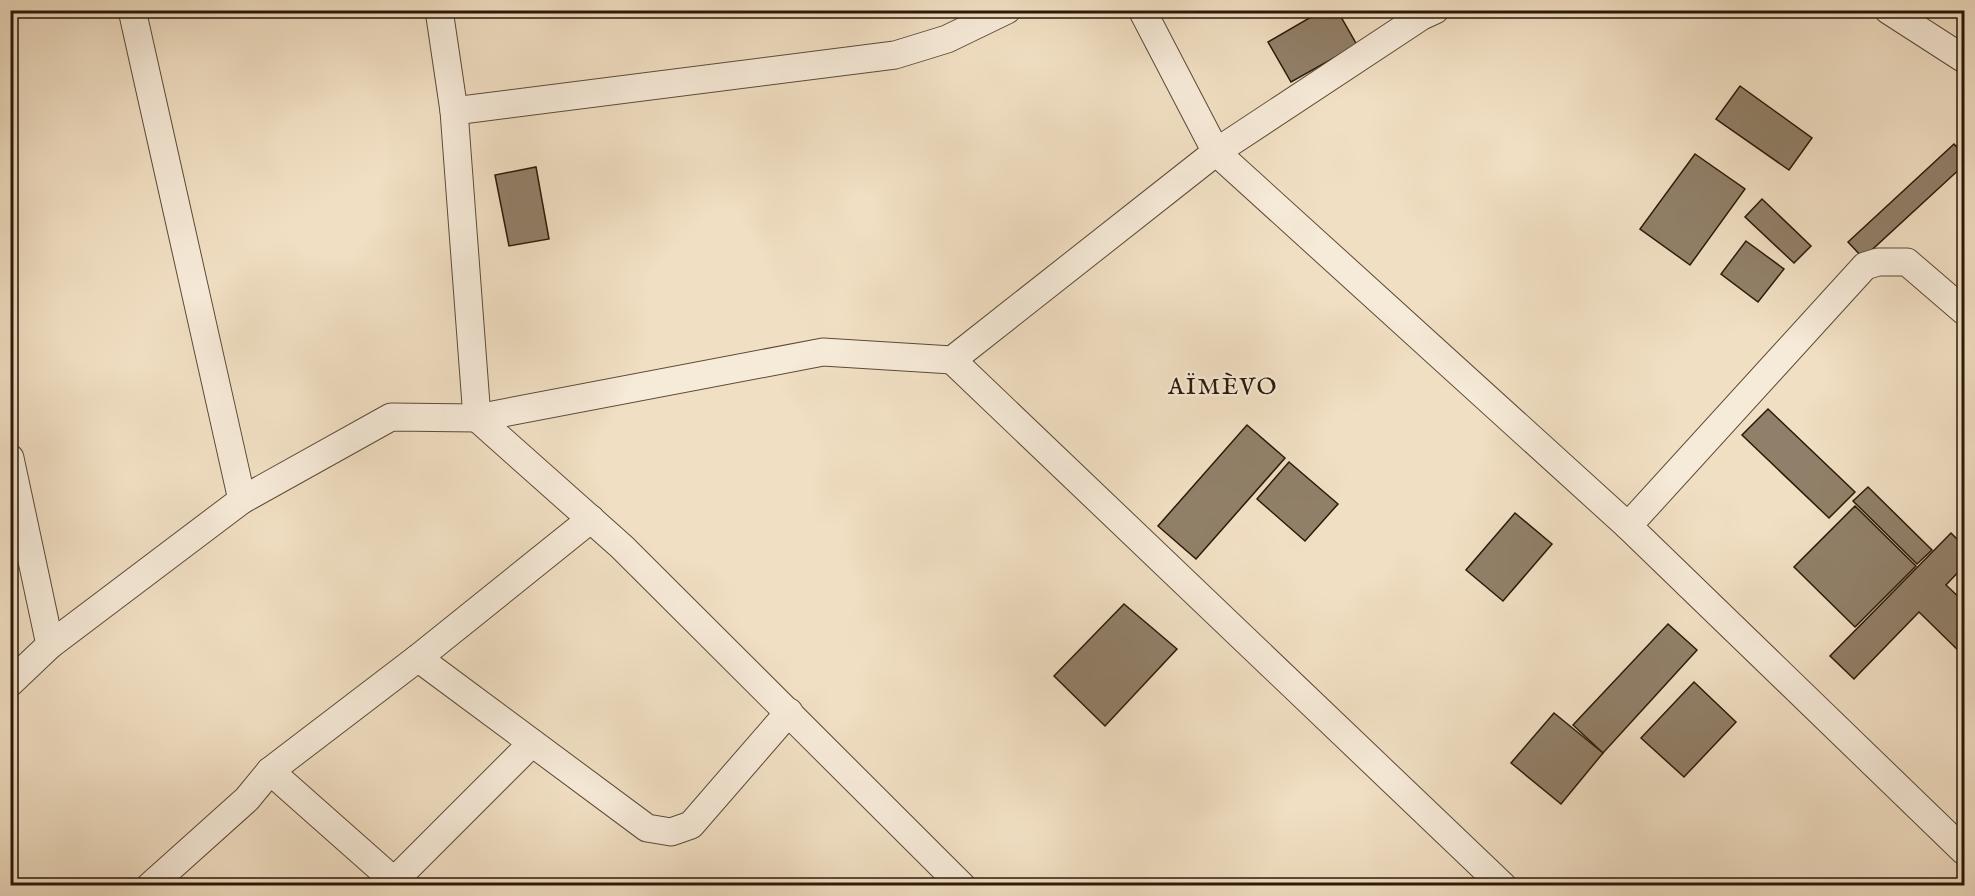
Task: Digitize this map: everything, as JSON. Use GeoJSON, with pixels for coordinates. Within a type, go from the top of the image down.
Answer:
{"type":"FeatureCollection","features":[{"type":"Feature","properties":{"kind":"street"},"geometry":{"type":"LineString","coordinates":[[132,10],[150,99],[242,501]]}},
{"type":"Feature","properties":{"kind":"street"},"geometry":{"type":"LineString","coordinates":[[440,10],[454,111],[477,418],[591,519],[962,885]]}},
{"type":"Feature","properties":{"kind":"street"},"geometry":{"type":"LineString","coordinates":[[454,111],[895,55],[947,39],[1007,10]]}},
{"type":"Feature","properties":{"kind":"street"},"geometry":{"type":"LineString","coordinates":[[1142,10],[1216,152],[1628,526],[1965,851]]}},
{"type":"Feature","properties":{"kind":"street"},"geometry":{"type":"LineString","coordinates":[[1888,10],[1965,60]]}},
{"type":"Feature","properties":{"kind":"street"},"geometry":{"type":"LineString","coordinates":[[952,360],[1216,152],[1425,12]]}},
{"type":"Feature","properties":{"kind":"street"},"geometry":{"type":"LineString","coordinates":[[1628,526],[1865,266],[1878,262],[1907,262],[1965,311]]}},
{"type":"Feature","properties":{"kind":"street"},"geometry":{"type":"LineString","coordinates":[[10,683],[50,645],[242,501],[391,417],[477,418],[823,352],[952,360],[1503,885]]}},
{"type":"Feature","properties":{"kind":"street"},"geometry":{"type":"LineString","coordinates":[[10,458],[50,645]]}},
{"type":"Feature","properties":{"kind":"street"},"geometry":{"type":"LineString","coordinates":[[150,885],[247,798],[270,771],[418,658],[591,519]]}},
{"type":"Feature","properties":{"kind":"street"},"geometry":{"type":"LineString","coordinates":[[418,658],[646,828],[671,832],[691,825],[789,712]]}},
{"type":"Feature","properties":{"kind":"street"},"geometry":{"type":"LineString","coordinates":[[270,771],[397,883],[532,743]]}},
{"type":"Feature","properties":{"kind":"building"},"geometry":{"type":"Polygon","coordinates":[[[1323,10],[1337,10],[1357,45],[1291,82],[1268,42],[1323,10]]]}},
{"type":"Feature","properties":{"kind":"building"},"geometry":{"type":"Polygon","coordinates":[[[1740,86],[1812,138],[1789,170],[1716,119],[1740,86]]]}},
{"type":"Feature","properties":{"kind":"building"},"geometry":{"type":"Polygon","coordinates":[[[1954,144],[1964,155],[1964,165],[1863,258],[1848,242],[1954,144]]]}},
{"type":"Feature","properties":{"kind":"building"},"geometry":{"type":"Polygon","coordinates":[[[1695,154],[1745,189],[1690,265],[1640,229],[1695,154]]]}},
{"type":"Feature","properties":{"kind":"building"},"geometry":{"type":"Polygon","coordinates":[[[536,167],[549,239],[509,246],[495,175],[536,167]]]}},
{"type":"Feature","properties":{"kind":"building"},"geometry":{"type":"Polygon","coordinates":[[[1762,199],[1811,246],[1794,263],[1745,217],[1762,199]]]}},
{"type":"Feature","properties":{"kind":"building"},"geometry":{"type":"Polygon","coordinates":[[[1746,241],[1784,269],[1758,302],[1721,274],[1746,241]]]}},
{"type":"Feature","properties":{"kind":"building"},"geometry":{"type":"Polygon","coordinates":[[[1768,409],[1855,492],[1829,518],[1742,435],[1768,409]]]}},
{"type":"Feature","properties":{"kind":"building"},"geometry":{"type":"Polygon","coordinates":[[[1247,425],[1285,458],[1196,559],[1158,526],[1247,425]]]}},
{"type":"Feature","properties":{"kind":"building"},"geometry":{"type":"Polygon","coordinates":[[[1289,462],[1338,504],[1305,541],[1257,499],[1289,462]]]}},
{"type":"Feature","properties":{"kind":"building"},"geometry":{"type":"Polygon","coordinates":[[[1868,487],[1932,550],[1917,564],[1853,501],[1868,487]]]}},
{"type":"Feature","properties":{"kind":"building"},"geometry":{"type":"Polygon","coordinates":[[[1855,506],[1916,566],[1855,627],[1794,567],[1855,506]]]}},
{"type":"Feature","properties":{"kind":"building"},"geometry":{"type":"Polygon","coordinates":[[[1515,513],[1552,544],[1503,601],[1466,570],[1515,513]]]}},
{"type":"Feature","properties":{"kind":"building"},"geometry":{"type":"Polygon","coordinates":[[[1951,533],[1964,546],[1964,566],[1946,585],[1964,602],[1964,656],[1919,612],[1854,679],[1830,656],[1951,533]]]}},
{"type":"Feature","properties":{"kind":"building"},"geometry":{"type":"Polygon","coordinates":[[[1124,604],[1177,649],[1105,726],[1054,676],[1124,604]]]}},
{"type":"Feature","properties":{"kind":"building"},"geometry":{"type":"Polygon","coordinates":[[[1668,624],[1697,650],[1603,753],[1573,725],[1668,624]]]}},
{"type":"Feature","properties":{"kind":"building"},"geometry":{"type":"Polygon","coordinates":[[[1694,682],[1736,722],[1684,777],[1641,738],[1694,682]]]}},
{"type":"Feature","properties":{"kind":"building"},"geometry":{"type":"Polygon","coordinates":[[[1554,713],[1603,753],[1561,804],[1511,763],[1554,713]]]}},
{"type":"Feature","properties":{"kind":"district","name":"AÏMÈVO"},"geometry":{"type":"Point","coordinates":[1223,386]}}]}
